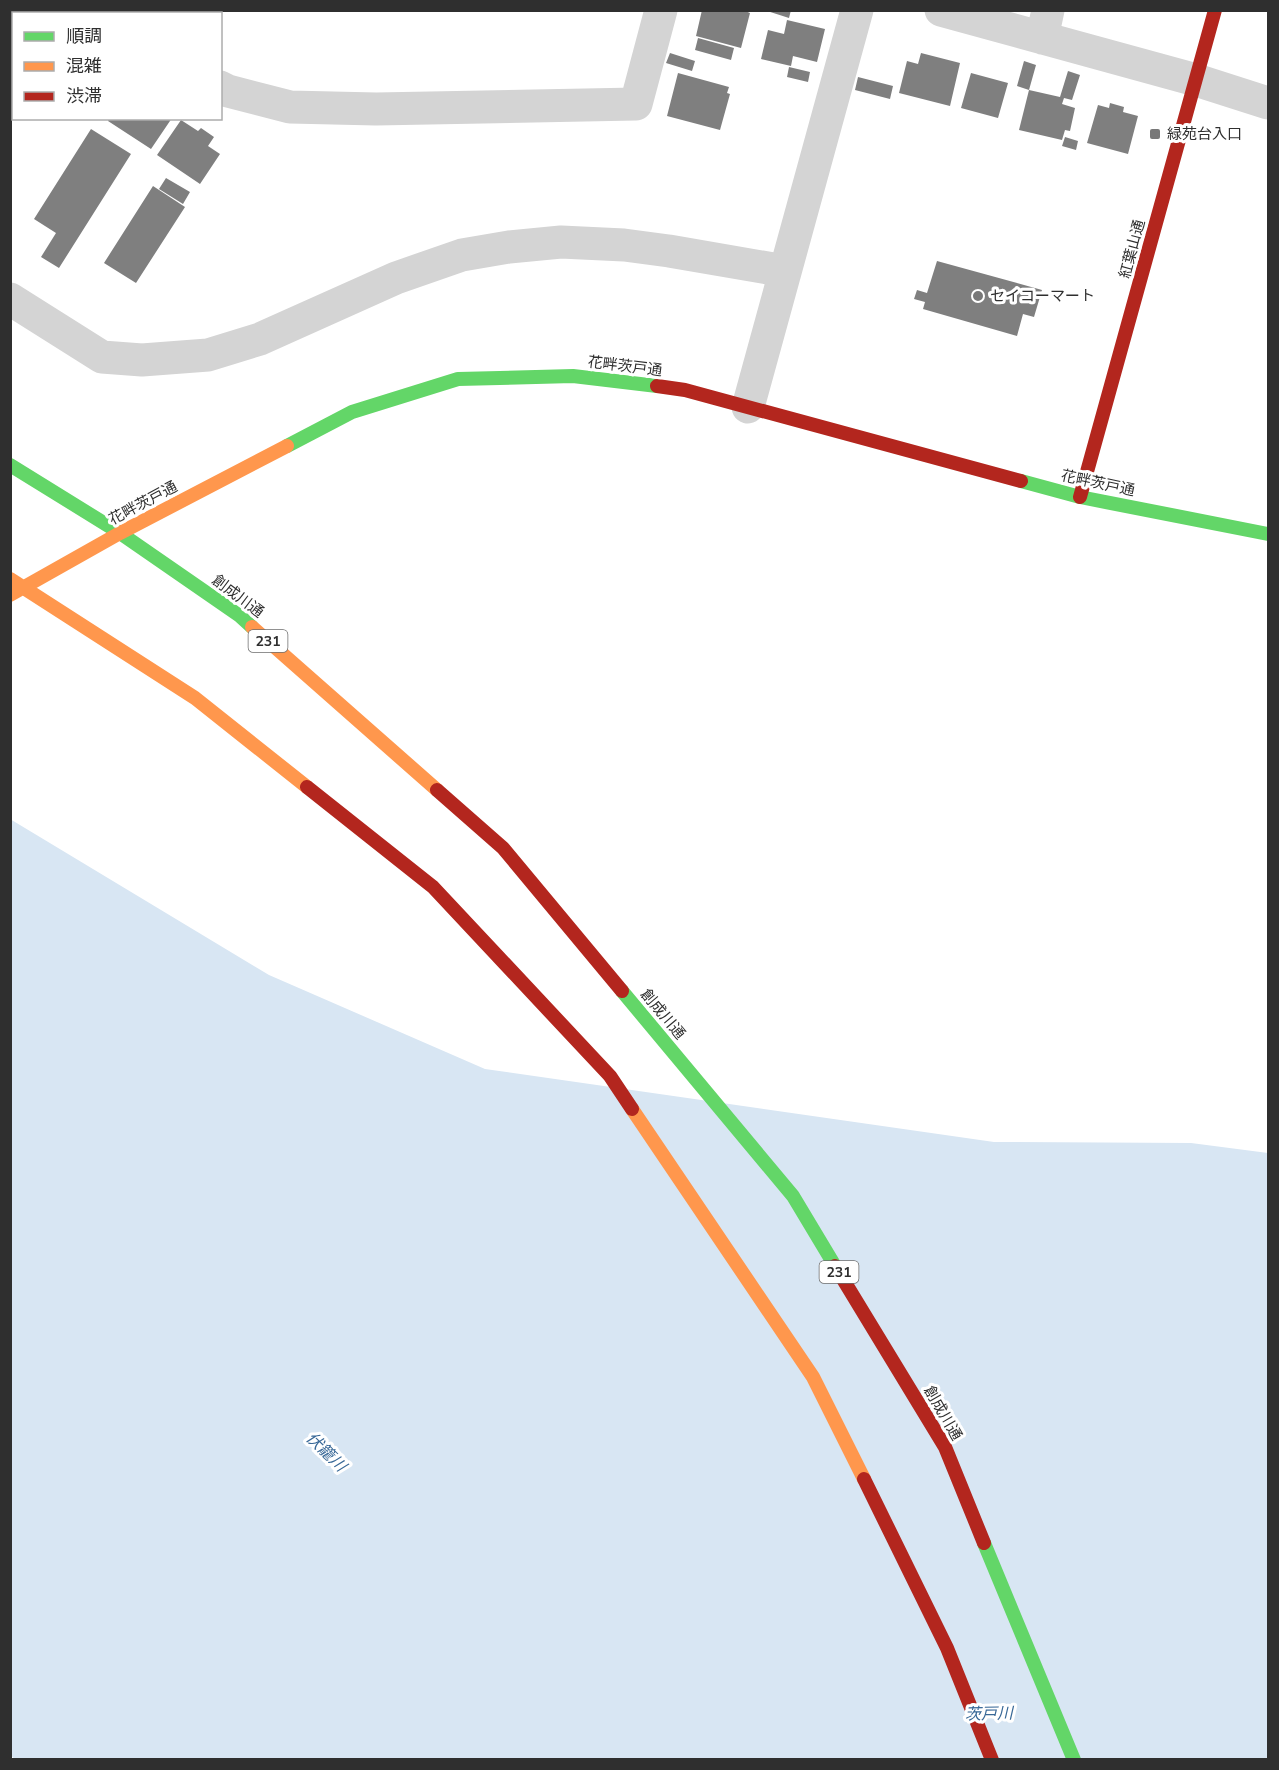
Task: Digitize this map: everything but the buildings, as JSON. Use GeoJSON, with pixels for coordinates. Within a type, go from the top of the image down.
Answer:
{"type":"FeatureCollection","features":[{"type":"Feature","properties":{"kind":"main road","name":"紅葉山通"},"geometry":{"type":"LineString","coordinates":[[1080,497],[1215,10]]}},
{"type":"Feature","properties":{"kind":"main road","name":"花畔茨戸通"},"geometry":{"type":"LineString","coordinates":[[10,595],[120,533],[352,412],[458,379],[573,376],[685,390],[1080,497],[1269,534]]}},
{"type":"Feature","properties":{"kind":"main road","name":"創成川通"},"geometry":{"type":"LineString","coordinates":[[10,465],[120,533],[240,616],[503,848],[793,1196],[945,1447],[1074,1760]]}},
{"type":"Feature","properties":{"kind":"main road"},"geometry":{"type":"LineString","coordinates":[[10,579],[195,698],[433,887],[610,1076],[813,1377],[947,1648],[992,1760]]}},
{"type":"Feature","properties":{"kind":"street"},"geometry":{"type":"LineString","coordinates":[[222,88],[290,107],[376,109],[636,104],[661,10]]}},
{"type":"Feature","properties":{"kind":"street"},"geometry":{"type":"LineString","coordinates":[[748,407],[857,10]]}},
{"type":"Feature","properties":{"kind":"street"},"geometry":{"type":"LineString","coordinates":[[941,10],[1045,24],[1196,80],[1269,103]]}},
{"type":"Feature","properties":{"kind":"street"},"geometry":{"type":"LineString","coordinates":[[10,299],[102,357],[142,360],[208,355],[229,349],[260,339],[396,278],[462,255],[510,247],[561,242],[624,245],[669,250],[785,271]]}},
{"type":"Feature","properties":{"kind":"water"},"geometry":{"type":"Polygon","coordinates":[[[10,819],[269,975],[485,1069],[994,1142],[1191,1143],[1268,1153],[1268,1759],[15,1759],[10,1755],[10,819]]]}},
{"type":"Feature","properties":{"kind":"traffic: fast"},"geometry":{"type":"LineString","coordinates":[[287,446],[352,412],[458,379],[573,376],[657,386]]}},
{"type":"Feature","properties":{"kind":"traffic: fast"},"geometry":{"type":"LineString","coordinates":[[10,465],[120,533],[240,616],[252,627]]}},
{"type":"Feature","properties":{"kind":"traffic: fast"},"geometry":{"type":"LineString","coordinates":[[1021,481],[1080,497],[1268,534]]}},
{"type":"Feature","properties":{"kind":"traffic: fast"},"geometry":{"type":"LineString","coordinates":[[622,991],[793,1196],[835,1266]]}},
{"type":"Feature","properties":{"kind":"traffic: fast"},"geometry":{"type":"LineString","coordinates":[[984,1543],[1074,1760]]}},
{"type":"Feature","properties":{"kind":"traffic: slow"},"geometry":{"type":"LineString","coordinates":[[10,595],[120,533],[287,446]]}},
{"type":"Feature","properties":{"kind":"traffic: slow"},"geometry":{"type":"LineString","coordinates":[[10,579],[195,698],[307,787]]}},
{"type":"Feature","properties":{"kind":"traffic: slow"},"geometry":{"type":"LineString","coordinates":[[252,627],[437,790]]}},
{"type":"Feature","properties":{"kind":"traffic: slow"},"geometry":{"type":"LineString","coordinates":[[632,1109],[813,1377],[864,1479]]}},
{"type":"Feature","properties":{"kind":"traffic: jam"},"geometry":{"type":"LineString","coordinates":[[1080,497],[1215,10]]}},
{"type":"Feature","properties":{"kind":"traffic: jam"},"geometry":{"type":"LineString","coordinates":[[657,386],[685,390],[1021,481]]}},
{"type":"Feature","properties":{"kind":"traffic: jam"},"geometry":{"type":"LineString","coordinates":[[307,787],[433,887],[610,1076],[632,1109]]}},
{"type":"Feature","properties":{"kind":"traffic: jam"},"geometry":{"type":"LineString","coordinates":[[437,790],[503,848],[622,991]]}},
{"type":"Feature","properties":{"kind":"traffic: jam"},"geometry":{"type":"LineString","coordinates":[[835,1266],[945,1447],[984,1543]]}},
{"type":"Feature","properties":{"kind":"traffic: jam"},"geometry":{"type":"LineString","coordinates":[[864,1479],[947,1648],[992,1760]]}},
{"type":"Feature","properties":{"kind":"place","name":"緑苑台入口"},"geometry":{"type":"Point","coordinates":[1155,134]}},
{"type":"Feature","properties":{"kind":"place","name":"セイコーマート"},"geometry":{"type":"Point","coordinates":[978,296]}},
{"type":"Feature","properties":{"kind":"water label","name":"伏籠川"},"geometry":{"type":"Point","coordinates":[326,1452]}},
{"type":"Feature","properties":{"kind":"water label","name":"茨戸川"},"geometry":{"type":"Point","coordinates":[989,1714]}}]}
